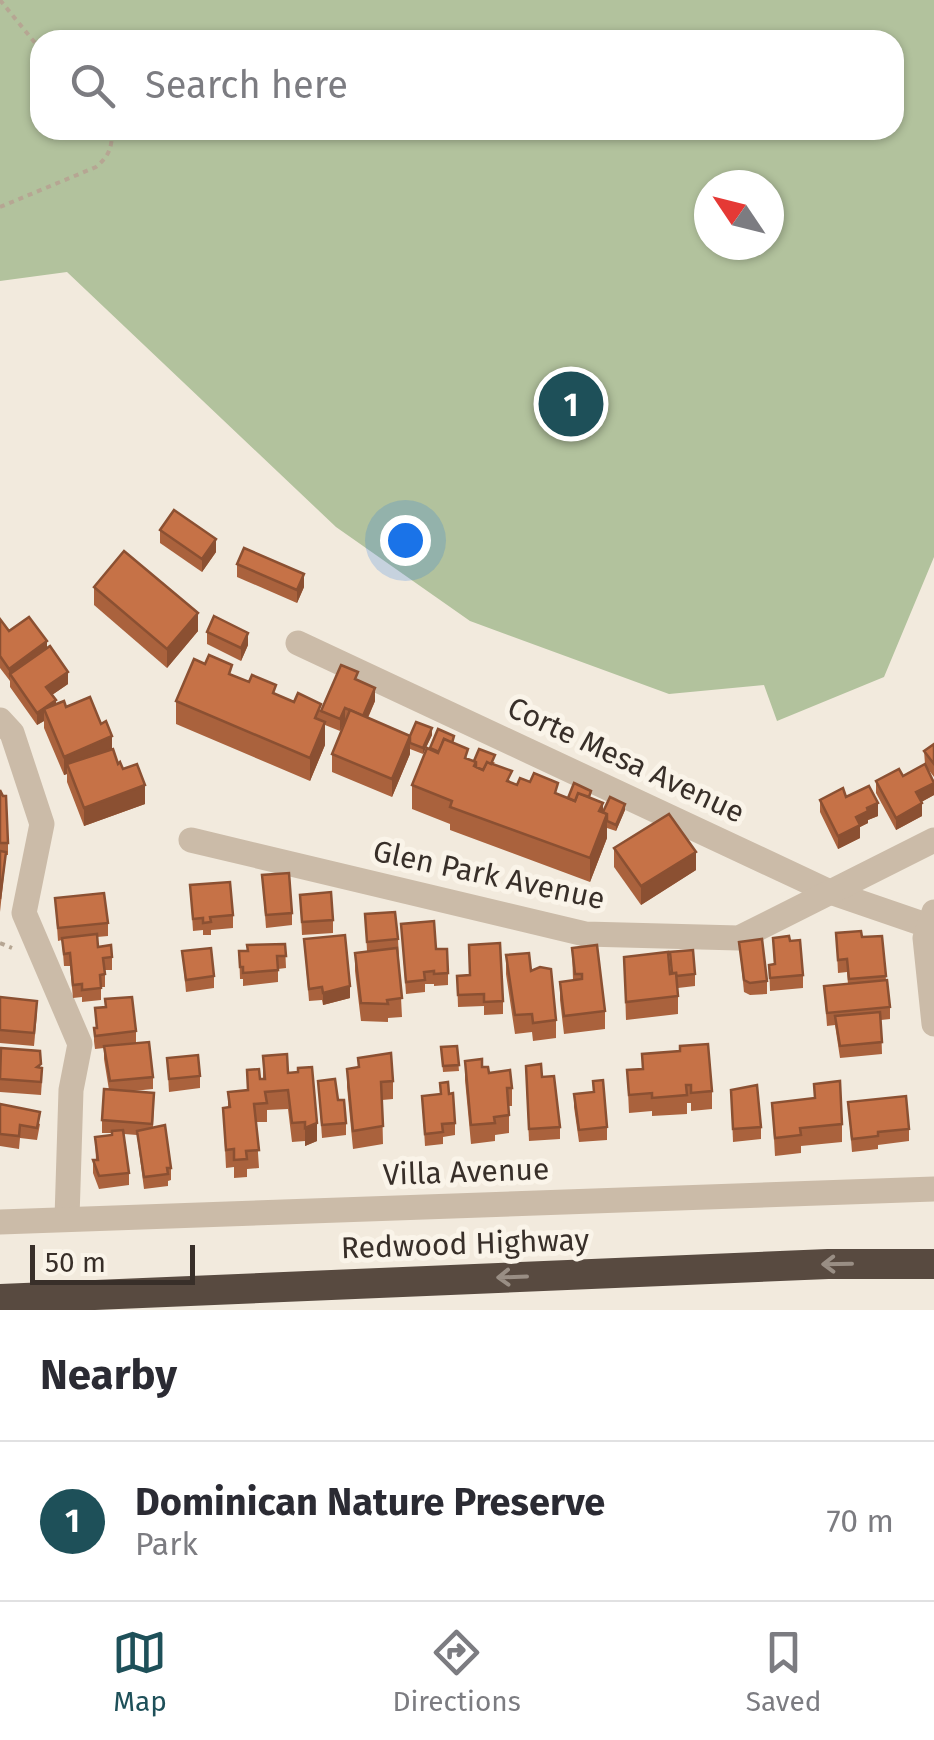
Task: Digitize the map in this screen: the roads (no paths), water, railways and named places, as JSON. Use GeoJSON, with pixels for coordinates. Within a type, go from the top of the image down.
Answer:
{"type":"FeatureCollection","features":[{"type":"Feature","properties":{"kind":"highway","name":"Redwood Highway"},"geometry":{"type":"LineString","coordinates":[[0,1299],[730,1268],[934,1264]]}},
{"type":"Feature","properties":{"kind":"street","name":"Corte Mesa Avenue"},"geometry":{"type":"LineString","coordinates":[[298,643],[830,892],[932,919]]}},
{"type":"Feature","properties":{"kind":"street"},"geometry":{"type":"LineString","coordinates":[[0,720],[12,734],[42,824],[24,913],[80,1044],[71,1090],[67,1218]]}},
{"type":"Feature","properties":{"kind":"street","name":"Glen Park Avenue"},"geometry":{"type":"LineString","coordinates":[[190,840],[585,934],[739,938],[934,840]]}},
{"type":"Feature","properties":{"kind":"street"},"geometry":{"type":"LineString","coordinates":[[932,919],[925,938],[934,1024]]}},
{"type":"Feature","properties":{"kind":"street","name":"Villa Avenue"},"geometry":{"type":"LineString","coordinates":[[0,1222],[934,1189]]}},
{"type":"Feature","properties":{"kind":"place","name":"Dominican Nature Preserve"},"geometry":{"type":"Point","coordinates":[571,404]}}]}
